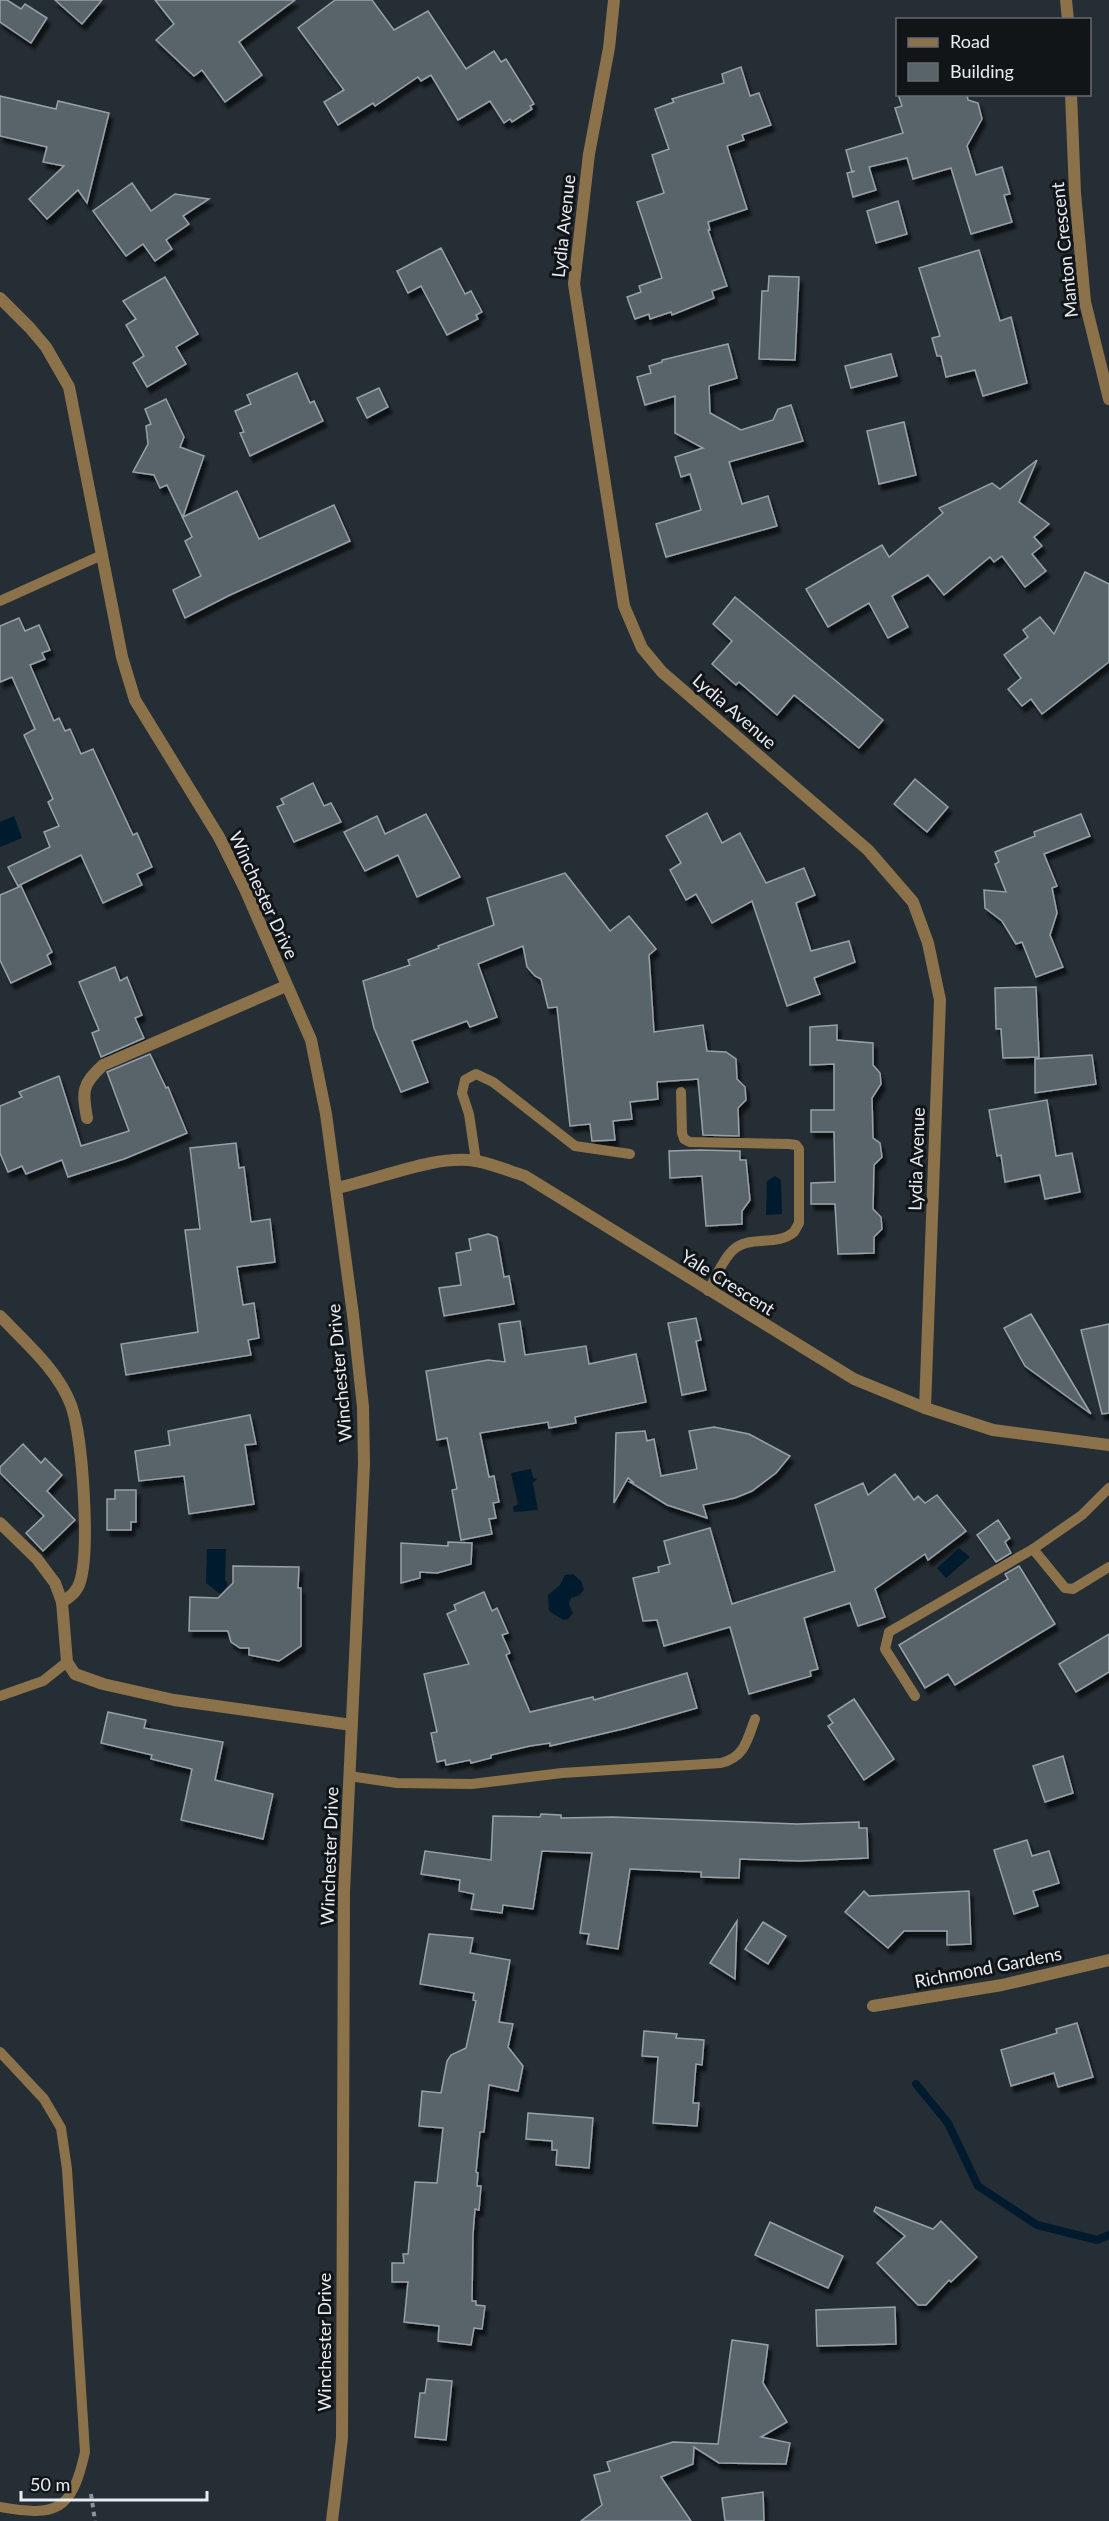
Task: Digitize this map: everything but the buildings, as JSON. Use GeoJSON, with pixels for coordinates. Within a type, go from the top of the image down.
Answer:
{"type":"FeatureCollection","features":[{"type":"Feature","properties":{"kind":"street","name":"Lydia Avenue"},"geometry":{"type":"LineString","coordinates":[[614,0],[609,48],[589,154],[574,284],[624,606],[642,648],[662,672],[868,850],[913,902],[928,943],[940,1000],[924,1408]]}},
{"type":"Feature","properties":{"kind":"street"},"geometry":{"type":"LineString","coordinates":[[1066,0],[1068,18]]}},
{"type":"Feature","properties":{"kind":"street","name":"Manton Crescent"},"geometry":{"type":"LineString","coordinates":[[1071,96],[1075,193],[1085,302],[1109,399]]}},
{"type":"Feature","properties":{"kind":"street","name":"Winchester Drive"},"geometry":{"type":"LineString","coordinates":[[0,298],[46,347],[69,387],[122,657],[135,700],[219,837],[245,889],[311,1040],[326,1114],[363,1407],[364,1464],[344,1892],[342,2438],[332,2521]]}},
{"type":"Feature","properties":{"kind":"street"},"geometry":{"type":"LineString","coordinates":[[87,1118],[83,1097],[85,1085],[103,1065],[286,986]]}},
{"type":"Feature","properties":{"kind":"street","name":"Yale Crescent"},"geometry":{"type":"LineString","coordinates":[[336,1188],[430,1164],[476,1161],[525,1176],[854,1379],[924,1408],[993,1430],[1109,1444]]}},
{"type":"Feature","properties":{"kind":"street"},"geometry":{"type":"LineString","coordinates":[[0,1316],[60,1382],[72,1406],[84,1488],[83,1567],[79,1584],[71,1596],[62,1602]]}},
{"type":"Feature","properties":{"kind":"street"},"geometry":{"type":"LineString","coordinates":[[0,1523],[37,1559],[55,1583],[62,1602],[67,1662],[75,1674],[144,1693],[276,1716],[352,1725]]}},
{"type":"Feature","properties":{"kind":"street","name":"Richmond Gardens"},"geometry":{"type":"LineString","coordinates":[[873,2006],[1002,1985],[1109,1960]]}},
{"type":"Feature","properties":{"kind":"lane"},"geometry":{"type":"LineString","coordinates":[[0,601],[102,555]]}},
{"type":"Feature","properties":{"kind":"lane"},"geometry":{"type":"LineString","coordinates":[[476,1161],[469,1114],[462,1093],[465,1080],[476,1074],[493,1082],[575,1146],[630,1154]]}},
{"type":"Feature","properties":{"kind":"lane"},"geometry":{"type":"LineString","coordinates":[[681,1092],[682,1133],[684,1139],[690,1142],[789,1144],[796,1145],[799,1149],[798,1223],[794,1232],[776,1239],[741,1244],[731,1251],[708,1291]]}},
{"type":"Feature","properties":{"kind":"lane"},"geometry":{"type":"LineString","coordinates":[[915,1696],[885,1648],[889,1632],[1033,1549],[1082,1515],[1109,1488]]}},
{"type":"Feature","properties":{"kind":"lane"},"geometry":{"type":"LineString","coordinates":[[1033,1549],[1065,1588],[1073,1589],[1109,1567]]}},
{"type":"Feature","properties":{"kind":"lane"},"geometry":{"type":"LineString","coordinates":[[0,1696],[43,1681],[67,1662]]}},
{"type":"Feature","properties":{"kind":"lane"},"geometry":{"type":"LineString","coordinates":[[349,1776],[397,1783],[472,1784],[562,1773],[720,1763],[734,1760],[744,1747],[755,1719]]}},
{"type":"Feature","properties":{"kind":"lane"},"geometry":{"type":"LineString","coordinates":[[0,2052],[45,2099],[61,2128],[67,2169],[85,2452],[73,2491],[57,2509],[35,2513],[0,2507]]}},
{"type":"Feature","properties":{"kind":"water"},"geometry":{"type":"Polygon","coordinates":[[[14,816],[22,838],[0,847],[0,822],[14,816]]]}},
{"type":"Feature","properties":{"kind":"water"},"geometry":{"type":"Polygon","coordinates":[[[775,1176],[781,1180],[782,1214],[766,1215],[767,1181],[775,1176]]]}},
{"type":"Feature","properties":{"kind":"water"},"geometry":{"type":"Polygon","coordinates":[[[531,1469],[533,1478],[537,1479],[533,1483],[538,1510],[514,1512],[513,1507],[518,1504],[511,1473],[531,1469]]]}},
{"type":"Feature","properties":{"kind":"water"},"geometry":{"type":"Polygon","coordinates":[[[959,1548],[970,1557],[946,1578],[937,1568],[959,1548]]]}},
{"type":"Feature","properties":{"kind":"water"},"geometry":{"type":"Polygon","coordinates":[[[207,1549],[226,1549],[225,1580],[228,1584],[222,1593],[206,1583],[207,1549]]]}},
{"type":"Feature","properties":{"kind":"water"},"geometry":{"type":"Polygon","coordinates":[[[573,1574],[581,1581],[584,1589],[580,1595],[571,1598],[569,1604],[573,1613],[568,1619],[563,1620],[549,1611],[548,1595],[560,1585],[565,1575],[573,1574]]]}},
{"type":"Feature","properties":{"kind":"waterway"},"geometry":{"type":"LineString","coordinates":[[916,2084],[948,2123],[978,2186],[1037,2225],[1097,2240],[1109,2235]]}}]}
